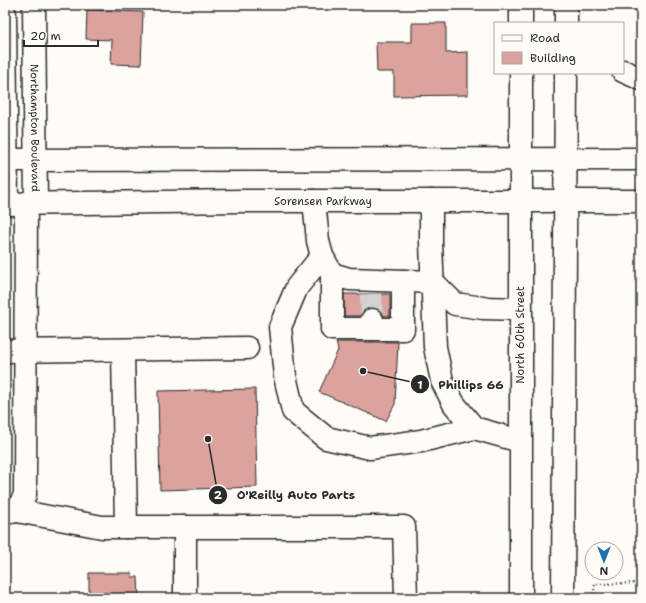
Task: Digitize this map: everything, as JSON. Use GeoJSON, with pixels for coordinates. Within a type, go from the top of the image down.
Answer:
{"type":"FeatureCollection","features":[{"type":"Feature","properties":{"kind":"main road","name":"Northampton Boulevard"},"geometry":{"type":"LineString","coordinates":[[18,204],[36,160],[34,5]]}},
{"type":"Feature","properties":{"kind":"main road"},"geometry":{"type":"LineString","coordinates":[[521,5],[521,22]]}},
{"type":"Feature","properties":{"kind":"main road"},"geometry":{"type":"LineString","coordinates":[[566,5],[566,22]]}},
{"type":"Feature","properties":{"kind":"main road"},"geometry":{"type":"LineString","coordinates":[[5,14],[6,160],[18,204],[15,351],[25,495],[11,512],[102,528],[404,527],[406,598]]}},
{"type":"Feature","properties":{"kind":"main road"},"geometry":{"type":"LineString","coordinates":[[624,71],[641,78]]}},
{"type":"Feature","properties":{"kind":"main road","name":"North 60th Street"},"geometry":{"type":"LineString","coordinates":[[521,74],[521,598]]}},
{"type":"Feature","properties":{"kind":"main road"},"geometry":{"type":"LineString","coordinates":[[563,598],[566,74]]}},
{"type":"Feature","properties":{"kind":"main road"},"geometry":{"type":"LineString","coordinates":[[6,160],[641,159]]}},
{"type":"Feature","properties":{"kind":"main road"},"geometry":{"type":"LineString","coordinates":[[314,201],[318,241],[327,265],[332,328],[372,325],[403,329],[404,282]]}},
{"type":"Feature","properties":{"kind":"main road","name":"Sorensen Parkway"},"geometry":{"type":"LineString","coordinates":[[18,204],[314,201],[641,201]]}},
{"type":"Feature","properties":{"kind":"main road"},"geometry":{"type":"LineString","coordinates":[[430,201],[430,242],[435,347],[442,381],[454,404],[474,428]]}},
{"type":"Feature","properties":{"kind":"main road"},"geometry":{"type":"LineString","coordinates":[[327,265],[349,279],[371,287],[404,282],[433,282],[455,304],[482,308],[520,309]]}},
{"type":"Feature","properties":{"kind":"main road"},"geometry":{"type":"LineString","coordinates":[[327,265],[297,287],[280,327],[285,376],[293,411],[326,438],[370,448],[421,441],[474,428],[520,441]]}},
{"type":"Feature","properties":{"kind":"main road"},"geometry":{"type":"LineString","coordinates":[[15,351],[247,348]]}},
{"type":"Feature","properties":{"kind":"main road"},"geometry":{"type":"LineString","coordinates":[[123,350],[126,528]]}},
{"type":"Feature","properties":{"kind":"main road"},"geometry":{"type":"LineString","coordinates":[[185,528],[185,598]]}},
{"type":"Feature","properties":{"kind":"path"},"geometry":{"type":"LineString","coordinates":[[593,598],[595,584],[641,583]]}},
{"type":"Feature","properties":{"kind":"building"},"geometry":{"type":"Polygon","coordinates":[[[87,10],[143,12],[141,65],[111,64],[112,40],[86,39],[87,10]]]}},
{"type":"Feature","properties":{"kind":"building"},"geometry":{"type":"Polygon","coordinates":[[[412,23],[446,23],[446,53],[468,52],[468,95],[394,96],[394,72],[377,72],[376,42],[412,42],[412,23]]]}},
{"type":"Feature","properties":{"kind":"building"},"geometry":{"type":"Polygon","coordinates":[[[344,294],[390,294],[390,316],[384,316],[379,309],[372,308],[365,309],[360,316],[344,316],[344,294]]]}},
{"type":"Feature","properties":{"kind":"building"},"geometry":{"type":"Polygon","coordinates":[[[336,342],[398,342],[395,404],[386,421],[319,392],[338,350],[336,342]]]}},
{"type":"Feature","properties":{"kind":"building"},"geometry":{"type":"Polygon","coordinates":[[[255,389],[257,487],[160,490],[158,391],[255,389]]]}},
{"type":"Feature","properties":{"kind":"building"},"geometry":{"type":"Polygon","coordinates":[[[89,573],[132,573],[132,577],[138,577],[139,598],[89,598],[89,573]]]}},
{"type":"Feature","properties":{"kind":"tunnel"},"geometry":{"type":"LineString","coordinates":[[371,294],[372,320]]}},
{"type":"Feature","properties":{"kind":"place","name":"Phillips 66"},"geometry":{"type":"Point","coordinates":[363,371]}},
{"type":"Feature","properties":{"kind":"place","name":"O'Reilly Auto Parts"},"geometry":{"type":"Point","coordinates":[208,439]}}]}
